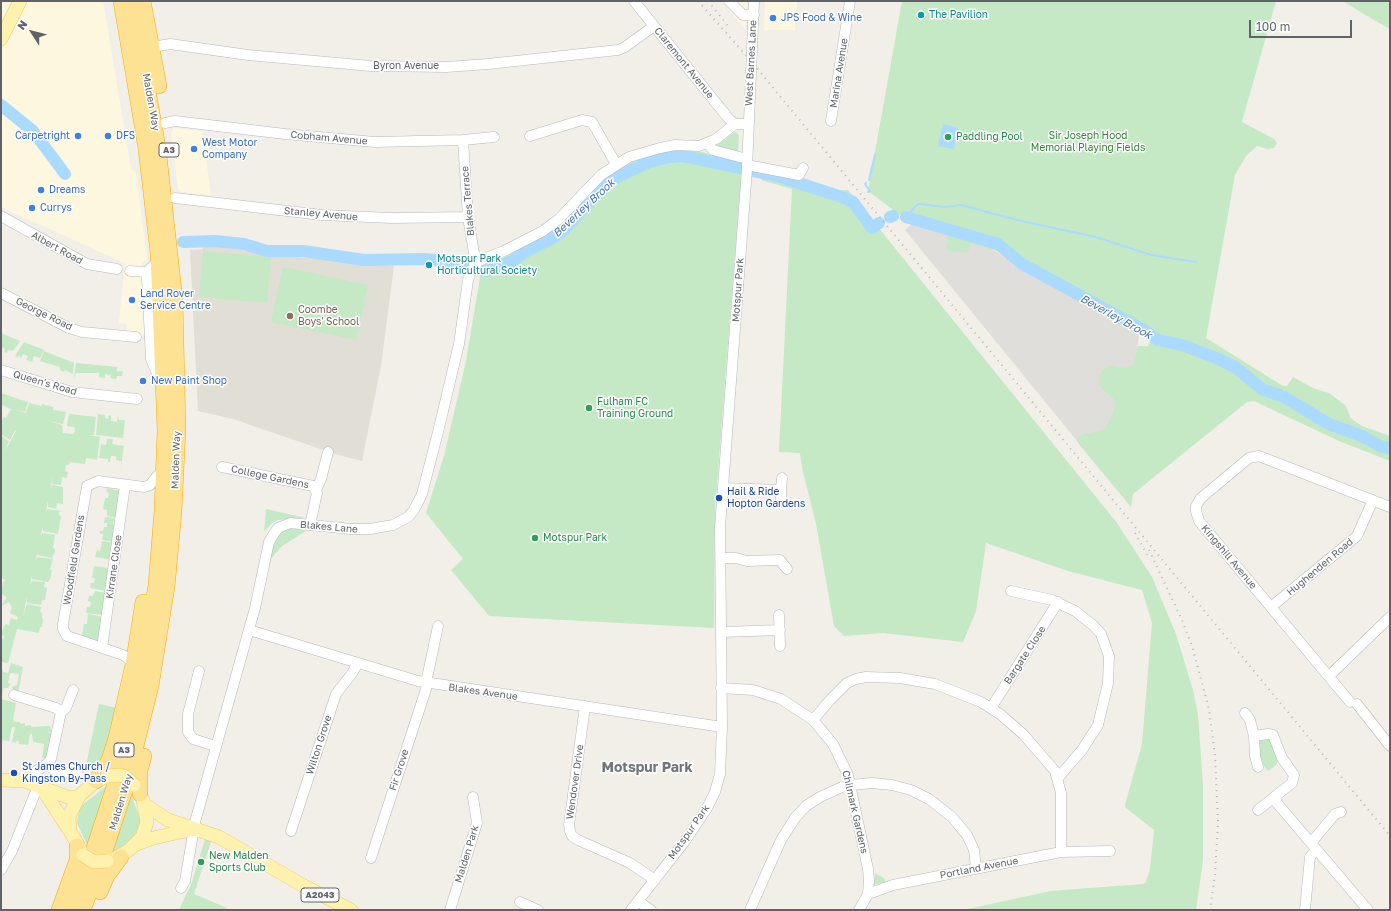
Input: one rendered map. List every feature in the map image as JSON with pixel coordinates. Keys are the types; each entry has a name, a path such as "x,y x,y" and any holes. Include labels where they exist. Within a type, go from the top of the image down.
{"highway":[{"name":"A3","path":"110,1 151,231 158,257"},
{"name":"Malden Way","path":"83,910 105,851 125,790 151,686 160,637 170,561 171,430 175,300 165,195 145,99 121,1"},
{"name":"Malden Way","path":"71,910 94,848 114,787 140,683 148,636 158,558 171,430 163,387 158,257 151,191 145,99 132,1"},
{"name":"A3","path":"143,1 165,122 175,198 179,273 175,300"},
{"path":"102,779 113,749 133,665 145,584 157,476 171,430"},
{"path":"139,794 140,771 160,688 179,577 183,484 182,453 171,430"},
{"path":"59,910 76,866 80,851"},
{"path":"93,910 114,859"}],"main road":[{"path":"3,32 20,1"},
{"path":"1,780 21,780 38,786 70,798 79,796 102,779 120,775 126,777 139,794 147,822 146,830 137,844 114,859 94,862 80,851 70,831 38,786"},
{"name":"A2043","path":"139,794 163,818 219,837 302,885 351,910"},
{"path":"70,831 69,816 79,796"},
{"name":"A2043","path":"137,844 153,838 194,829"}],"street":[{"name":"Claremont Avenue","path":"634,1 729,119 735,124"},
{"path":"729,1 743,15 754,15"},
{"name":"West Barnes Lane","path":"747,164 754,1"},
{"name":"Marina Avenue","path":"831,121 850,1"},
{"name":"Byron Avenue","path":"152,46 170,44 248,55 370,66 447,67 496,64 618,50 625,47 654,26"},
{"path":"530,136 582,120 592,122 616,164"},
{"name":"Cobham Avenue","path":"165,122 175,121 350,140 403,142 463,140 494,137"},
{"path":"475,264 543,231 559,219 601,175 629,157 675,145 699,146 707,143 735,124 748,124"},
{"name":"Blakes Terrace","path":"463,140 468,217 475,264"},
{"path":"707,143 713,150 747,164 799,175 803,168"},
{"name":"Motspur Park","path":"631,910 694,828 715,792 720,774 722,727 720,558 723,488 747,164"},
{"name":"Stanley Avenue","path":"175,198 322,215 392,218 468,217"},
{"name":"Albert Road","path":"1,216 87,264 117,269"},
{"path":"130,271 147,272 158,257"},
{"name":"Blakes Lane","path":"181,888 185,881 194,829 215,746 249,630 269,542 272,535 278,528 290,523 352,529 383,528 401,522 414,510 422,494 452,377 463,319 468,280 475,264"},
{"name":"Malden Way","path":"147,272 151,359 154,370 163,387"},
{"name":"George Road","path":"1,293 69,328 82,332 136,337"},
{"name":"Queen's Road","path":"1,370 72,392 137,398"},
{"name":"College Gardens","path":"310,525 316,490 321,479 328,452"},
{"name":"Kingshill Avenue","path":"1390,507 1264,456 1249,458 1201,498 1196,506 1199,521 1329,676 1390,746"},
{"name":"College Gardens","path":"222,467 309,485 316,490"},
{"name":"Woodfield Gardens","path":"133,665 128,658 68,636 63,629 63,624 85,489 89,484 98,481 148,487 157,476"},
{"path":"781,502 782,478"},
{"name":"Kirrane Close","path":"102,648 125,485"},
{"path":"723,488 781,490"},
{"name":"Hughenden Road","path":"1271,607 1357,536 1373,500"},
{"path":"720,558 736,558 747,561 780,560 787,569"},
{"path":"1011,591 1023,592 1058,602 1085,618 1101,634 1109,656 1110,668 1102,713 1098,725 1082,750 1058,778"},
{"name":"Bargate Close","path":"991,708 1058,602"},
{"path":"779,615 780,646"},
{"path":"1329,676 1390,617"},
{"name":"Fir Grove","path":"371,858 427,683 438,626"},
{"name":"Blakes Avenue","path":"249,630 357,664 427,683 722,727"},
{"path":"721,632 780,630"},
{"name":"Wilton Grove","path":"291,831 336,694 353,672 357,664"},
{"path":"199,671 188,714 188,732 193,739 215,746"},
{"path":"813,720 843,687 856,679 866,677 900,678 935,684 965,694 991,708 1031,742 1051,765 1058,778 1062,801 1061,852"},
{"name":"Chilmark Gardens","path":"721,688 753,690 770,694 793,706 813,720 836,749 844,765 851,785 868,875 868,894"},
{"path":"1,870 12,851 38,786 36,771 47,764 51,759 61,712 66,708 73,690"},
{"path":"14,695 56,708 61,712"},
{"name":"Wendover Drive","path":"585,706 569,825 572,836 630,863 655,880"},
{"path":"1245,713 1250,720 1254,736 1254,756 1258,767"},
{"path":"1254,736 1268,734 1273,735 1282,758 1293,773 1294,778 1292,783 1258,810"},
{"path":"47,764 54,770 78,775"},
{"path":"750,910 781,840 795,818 806,806 842,786 872,783 892,785 910,790 929,799 952,817 967,835 974,850 976,867"},
{"path":"1277,796 1276,802 1368,910"},
{"name":"Malden Park","path":"450,910 477,824 473,797"},
{"path":"1305,910 1310,857 1313,846 1335,814 1341,812"},
{"name":"Portland Avenue","path":"868,894 893,885 976,867 1061,852 1110,851"},
{"path":"859,910 868,894"},
{"path":"638,901 650,910"},
{"path":"520,902 538,910"}],"shaded area":[{"path":"1,1 11,1 2,21 1,21"},
{"path":"26,1 103,1 131,168 136,173 147,259 142,263 144,334 127,333 127,324 119,323 125,263 1,207 1,50"},
{"path":"721,1 747,1 746,30"},
{"path":"765,1 797,1 795,30 764,30"},
{"path":"174,128 202,131 211,195 181,192 178,189 171,133"},
{"path":"912,224 976,240 1139,334 1135,368 1095,463 905,230"},
{"name":"Coombe Boys' School","path":"203,245 287,256 394,266 381,366 362,461 332,453 233,419 198,411 190,250 203,249"}],"green space":[{"name":"Sir Joseph Hood Memorial Playing Fields","path":"902,1 1276,1 1242,122 1274,139 1277,143 1274,148 1267,149 1257,146 1246,156 1235,175 1206,338 1283,386 1287,386 1293,377 1313,388 1329,393 1346,406 1350,417 1353,420 1362,426 1390,436 1390,461 1339,441 1254,401 1247,402 1133,494 1131,507 1078,443 1077,439 1083,434 1101,431 1106,427 1112,415 1115,405 1113,398 1101,388 1098,380 1101,372 1111,365 1121,368 1129,367 1134,364 1138,346 1148,346 1151,339 1139,334 1060,290 997,251 972,243 967,253 949,251 946,248 948,241 946,233 912,224 868,191"},
{"path":"1343,1 1390,1 1390,29 1367,16"},
{"path":"735,132 739,135 738,152 717,147 717,145"},
{"name":"Fulham FC Training Ground","path":"674,150 702,152 742,164 715,510 714,628 489,616 451,570 463,559 426,513 444,456 466,361 480,278 484,264 505,257 547,234 561,223 600,184 616,171 635,160"},
{"path":"761,171 774,173 834,191 848,190 1117,523 1152,577 1176,634 1193,690 1198,714 1203,786 1203,860 1196,910 963,910 1051,891 1143,884 1146,882 1150,869 1154,830 1125,807 1125,805 1142,744 1152,623 1142,590 1068,571 986,543 976,611 963,642 883,633 844,636 834,626 816,524 802,468 800,453 779,452 792,189 761,180"},
{"path":"203,251 271,257 267,303 199,297"},
{"path":"283,267 368,285 356,340 271,322"},
{"path":"1,333 20,341 13,351 8,350 7,353 4,352 5,349 1,347"},
{"path":"24,342 44,350 40,358 34,356 32,362 26,360 28,356 23,354 21,358 19,355 18,357 15,356"},
{"path":"44,351 74,363 73,374 65,370 64,372 60,370 60,367 40,361"},
{"path":"76,363 117,367 117,371 123,371 122,376 117,376 116,379 110,378 111,375 105,374 105,378 99,377 99,373 76,373 74,379"},
{"path":"1,393 28,402 25,412 13,409 38,417 26,413 29,403 41,406 42,404 53,407 53,410 66,412 63,424 49,421 62,425 63,433 74,434 75,427 67,426 69,414 96,417 94,435 88,435 100,437 97,460 86,458 85,464 70,462 69,465 66,465 65,471 68,472 67,478 62,477 61,485 52,484 53,476 50,490 52,485 63,487 63,504 57,503 56,509 48,507 48,501 45,515 47,509 62,511 59,512 59,515 61,516 58,534 43,531 43,526 40,538 42,533 55,535 53,548 55,549 55,552 52,558 37,555 38,549 35,562 37,557 53,559 50,570 52,570 48,582 32,579 32,574 30,586 32,581 45,582 44,587 47,588 45,600 42,600 41,605 27,603 27,597 23,616 27,604 41,607 40,612 42,613 43,619 42,627 40,627 39,633 17,629 8,663 1,662 1,641 5,637 1,634 5,624 9,625 11,618 17,620 18,617 10,613 12,607 9,602 1,606 7,597 1,594 3,582 6,581 1,577 1,436 9,441 5,451 16,431 15,430 10,440 1,434 3,423 1,422 4,417 6,418 11,409 2,405"},
{"path":"98,414 105,415 105,418 108,419 109,415 111,416 111,421 117,422 118,416 119,420 125,420 123,438 96,435"},
{"path":"107,439 113,439 112,444 124,446 122,461 116,460 116,456 111,456 110,462 108,462 108,459 99,458 101,444 106,445"},
{"path":"107,488 120,491 118,518 107,516 107,510 103,509 105,498 108,498 109,493 106,492"},
{"path":"266,509 306,518 278,520 272,523 264,532"},
{"path":"105,517 114,518 113,524 117,525 114,542 102,540 103,534 99,533 100,531 103,531 104,527 107,527 107,523 104,523"},
{"path":"286,528 307,530 281,547 270,560 274,543 280,532"},
{"path":"102,541 114,543 112,560 95,557 97,550 100,551"},
{"path":"94,566 108,568 107,574 110,575 107,591 90,588 91,583 94,583 95,578 92,578"},
{"path":"95,591 106,593 103,615 86,613 87,607 90,607 91,602 88,601 89,596 93,596"},
{"path":"88,614 103,617 99,642 74,634 82,635 84,624 87,624"},
{"path":"11,663 23,667 18,693 13,690 12,687 17,685 19,674 10,673 8,683 11,684 8,688 4,688 1,699 1,664 3,672 8,673"},
{"path":"1,699 16,703 13,720 15,722 20,722 21,724 25,723 25,726 31,725 31,727 50,726 52,732 46,732 52,733 46,758 42,758 44,744 33,742 32,734 30,734 28,745 19,744 19,742 16,741 16,743 12,742 15,727 12,727 9,741 1,740"},
{"path":"99,704 117,708 104,754 95,766 86,765"},
{"path":"1266,738 1270,740 1278,760 1276,765 1268,771 1264,766 1259,752 1259,741"},
{"path":"108,785 88,847 77,823 79,810 82,805"},
{"path":"130,792 142,824 133,840 111,853"},
{"name":"New Malden Sports Club","path":"205,839 211,842 194,894 227,908 226,910 179,910 192,882"},
{"path":"875,873 885,879 885,882 874,885"}],"water":[{"name":"Paddling Pool","path":"943,124 958,128 954,149 938,146"}],"waterway":[{"name":"Beverley Brook","path":"1,105 33,131 65,174"},
{"path":"869,180 875,155"},
{"name":"Beverley Brook","path":"478,270 488,271 514,260 525,252 562,232 599,192 615,178 649,162 669,157 683,156 741,168"},
{"name":"Beverley Brook","path":"753,171 774,175 842,197 853,202 872,228 879,223"},
{"path":"866,183 865,184 870,191 868,192"},
{"name":"Beverley Brook","path":"854,203 858,200"},
{"path":"906,217 918,204 947,207 961,205 1021,221 1096,237 1151,255 1196,262"},
{"name":"Beverley Brook","path":"906,217 998,244 1022,264 1142,329 1158,340 1182,345 1214,357 1235,367 1262,389 1284,397 1329,424 1362,436 1382,447 1390,448"},
{"name":"Beverley Brook","path":"183,242 215,241 244,244 267,251 303,251 364,260 423,259 450,261 464,265"}],"railway":[{"path":"698,1 751,61 1390,836"},
{"path":"708,1 729,27"},
{"path":"1135,533 1149,558"},
{"path":"1149,550 1182,620 1192,646 1209,709 1215,756 1218,823 1215,874 1210,910"}],"place":[{"name":"The Pavilion","path":"921,15"},
{"name":"JPS Food & Wine","path":"773,18"},
{"name":"Carpetright","path":"78,136"},
{"name":"DFS","path":"108,136"},
{"name":"Paddling Pool","path":"948,137"},
{"name":"West Motor Company","path":"194,149"},
{"name":"Dreams","path":"41,190"},
{"name":"Currys","path":"32,208"},
{"name":"Motspur Park Horticultural Society","path":"429,265"},
{"name":"Land Rover Service Centre","path":"132,300"},
{"name":"Coombe Boys' School","path":"290,316"},
{"name":"New Paint Shop","path":"143,381"},
{"name":"Fulham FC Training Ground","path":"589,408"},
{"name":"Hail & Ride Hopton Gardens","path":"719,498"},
{"name":"Motspur Park","path":"535,538"},
{"name":"St James Church / Kingston By-Pass","path":"14,773"},
{"name":"New Malden Sports Club","path":"201,862"}],"district":[{"name":"Motspur Park","path":"647,768"}]}
